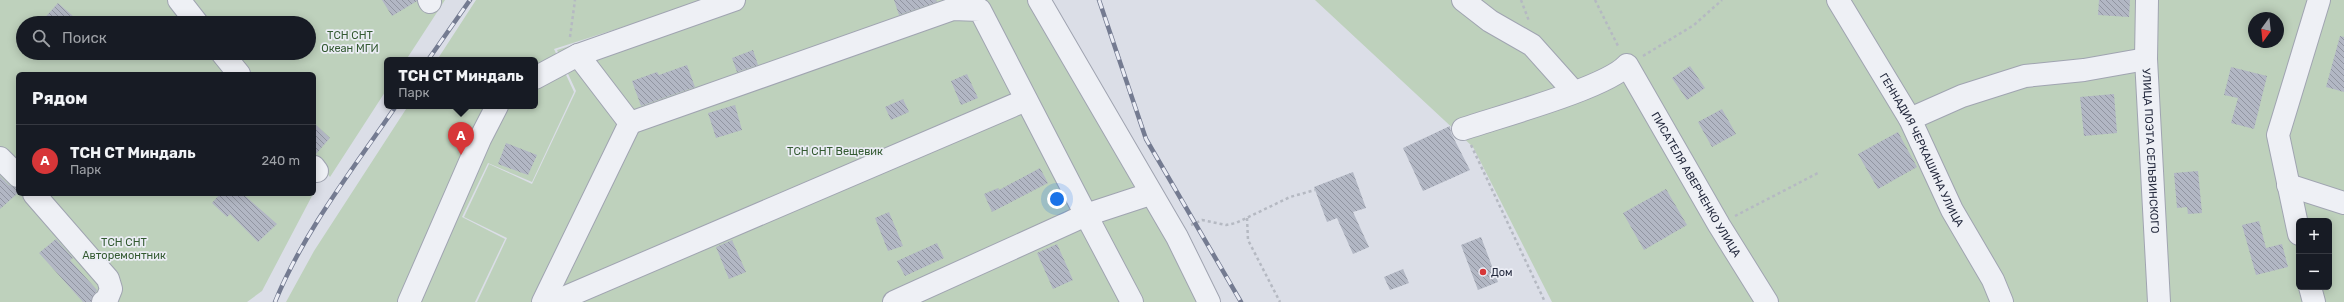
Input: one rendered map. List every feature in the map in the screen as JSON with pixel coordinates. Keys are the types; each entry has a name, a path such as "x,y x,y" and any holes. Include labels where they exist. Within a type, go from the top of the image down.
{"street":[{"path":"179,0 192,16"},
{"path":"538,76 572,57 734,0"},
{"path":"1039,0 1150,194 1177,237 1209,302"},
{"path":"1463,0 1490,20 1532,45 1574,92"},
{"name":"ГЕННАДИЯ ЧЕРКАШИНА УЛИЦА","path":"1838,0 1910,118 1952,210 1993,280 2002,302"},
{"name":"УЛИЦА ПОЭТА СЕЛЬВИНСКОГО","path":"2147,0 2146,59 2159,302"},
{"path":"2296,221 2278,135 2319,0"},
{"path":"543,302 630,123 953,8 980,10 1132,302"},
{"path":"572,57 630,123"},
{"path":"1910,118 1962,96 2025,76 2146,59"},
{"path":"228,60 237,72"},
{"path":"1463,129 1574,92 1620,73 1627,65"},
{"name":"ПИСАТЕЛЯ АВЕРЧЕНКО УЛИЦА","path":"1627,65 1719,225 1767,302"},
{"path":"554,302 1026,100"},
{"path":"409,302 480,139 496,109"},
{"path":"0,158 16,174"},
{"path":"2288,185 2344,203"},
{"path":"894,302 1086,215 1150,194"},
{"path":"36,196 108,279 111,289 107,299 103,302"},
{"path":"2311,290 2314,302"}],"path":[{"path":"572,57 575,0"},
{"path":"1595,0 1627,65 1694,25 1722,0"},
{"path":"1463,129 1545,302"},
{"path":"1719,225 1818,173"},
{"path":"1177,237 1188,226 1202,220 1226,225 1236,223 1290,197 1315,190"},
{"path":"1247,218 1248,240 1280,302"}],"green space":[{"name":"ТСН СНТ Авторемонтник","path":"0,0 173,0 186,16 16,16 16,60 222,60 231,72 16,72 16,196 312,196 262,291 247,302 0,302"},
{"name":"ТСН СНТ Океан МГИ","path":"186,0 445,0 408,57 384,57 384,94 330,177 316,160 316,72 244,72 235,60 316,60 316,16 199,16"},
{"path":"476,0 707,0 554,49 574,92 532,182 488,163 462,217 505,239 475,302 286,302 314,251 406,109 538,109 538,57 439,57"},
{"name":"ТСН СНТ Вещевик","path":"715,0 1040,0 1207,302 477,302 507,238 464,217 489,164 532,184 576,91 557,50"},
{"path":"1315,0 2344,0 2344,302 1552,302 1473,147"}],"building":[{"path":"382,0 417,0 417,1 392,16"},
{"path":"894,0 936,0 937,2 899,15"},
{"path":"2099,0 2130,0 2129,17 2098,15"},
{"path":"58,3 73,16 46,16"},
{"path":"2340,36 2344,37 2344,92 2326,87"},
{"path":"753,50 758,65 737,72 732,58"},
{"path":"687,65 695,87 641,106 632,81 657,72 659,75"},
{"path":"1690,66 1705,88 1687,100 1672,78"},
{"path":"2231,67 2267,76 2254,129 2231,123 2238,98 2224,95"},
{"path":"967,74 978,98 961,105 951,81"},
{"path":"2114,94 2117,133 2084,136 2080,97"},
{"path":"903,99 909,112 891,120 885,107"},
{"path":"735,105 742,130 716,138 708,113"},
{"path":"1722,109 1736,134 1712,147 1698,122"},
{"path":"316,125 330,138 316,154"},
{"path":"1450,126 1451,133 1470,170 1423,191 1403,148"},
{"path":"1898,132 1917,167 1878,189 1858,154"},
{"path":"506,143 537,155 528,175 498,164"},
{"path":"1040,168 1048,183 992,212 984,194 998,188 999,190"},
{"path":"2198,171 2202,213 2188,214 2187,207 2177,208 2174,173"},
{"path":"1353,172 1366,208 1353,212 1369,247 1353,254 1337,218 1327,222 1314,187"},
{"path":"0,176 9,185 16,187 16,195 0,209"},
{"path":"1666,189 1687,225 1644,250 1623,213"},
{"path":"218,196 245,196 277,224 258,242 230,214 227,217 212,203"},
{"path":"889,212 903,246 888,251 875,218"},
{"path":"2259,221 2266,248 2282,244 2288,267 2256,275 2242,225"},
{"path":"1481,237 1498,282 1478,290 1461,245"},
{"path":"56,239 73,258 70,260 97,290 91,302 83,302 39,253"},
{"path":"732,240 746,272 729,279 716,247"},
{"path":"937,243 944,258 905,276 897,261"},
{"path":"1057,244 1073,280 1053,289 1037,253"},
{"path":"1403,269 1409,283 1390,290 1384,277"}],"railway":[{"path":"430,57 470,0"},
{"path":"1099,0 1146,139 1241,302"},
{"path":"275,302 300,250 315,225 346,177 394,109"}],"place":[{"name":"ТСН СТ Миндаль","path":"461,155"},
{"name":"Дом","path":"1483,272"}]}
